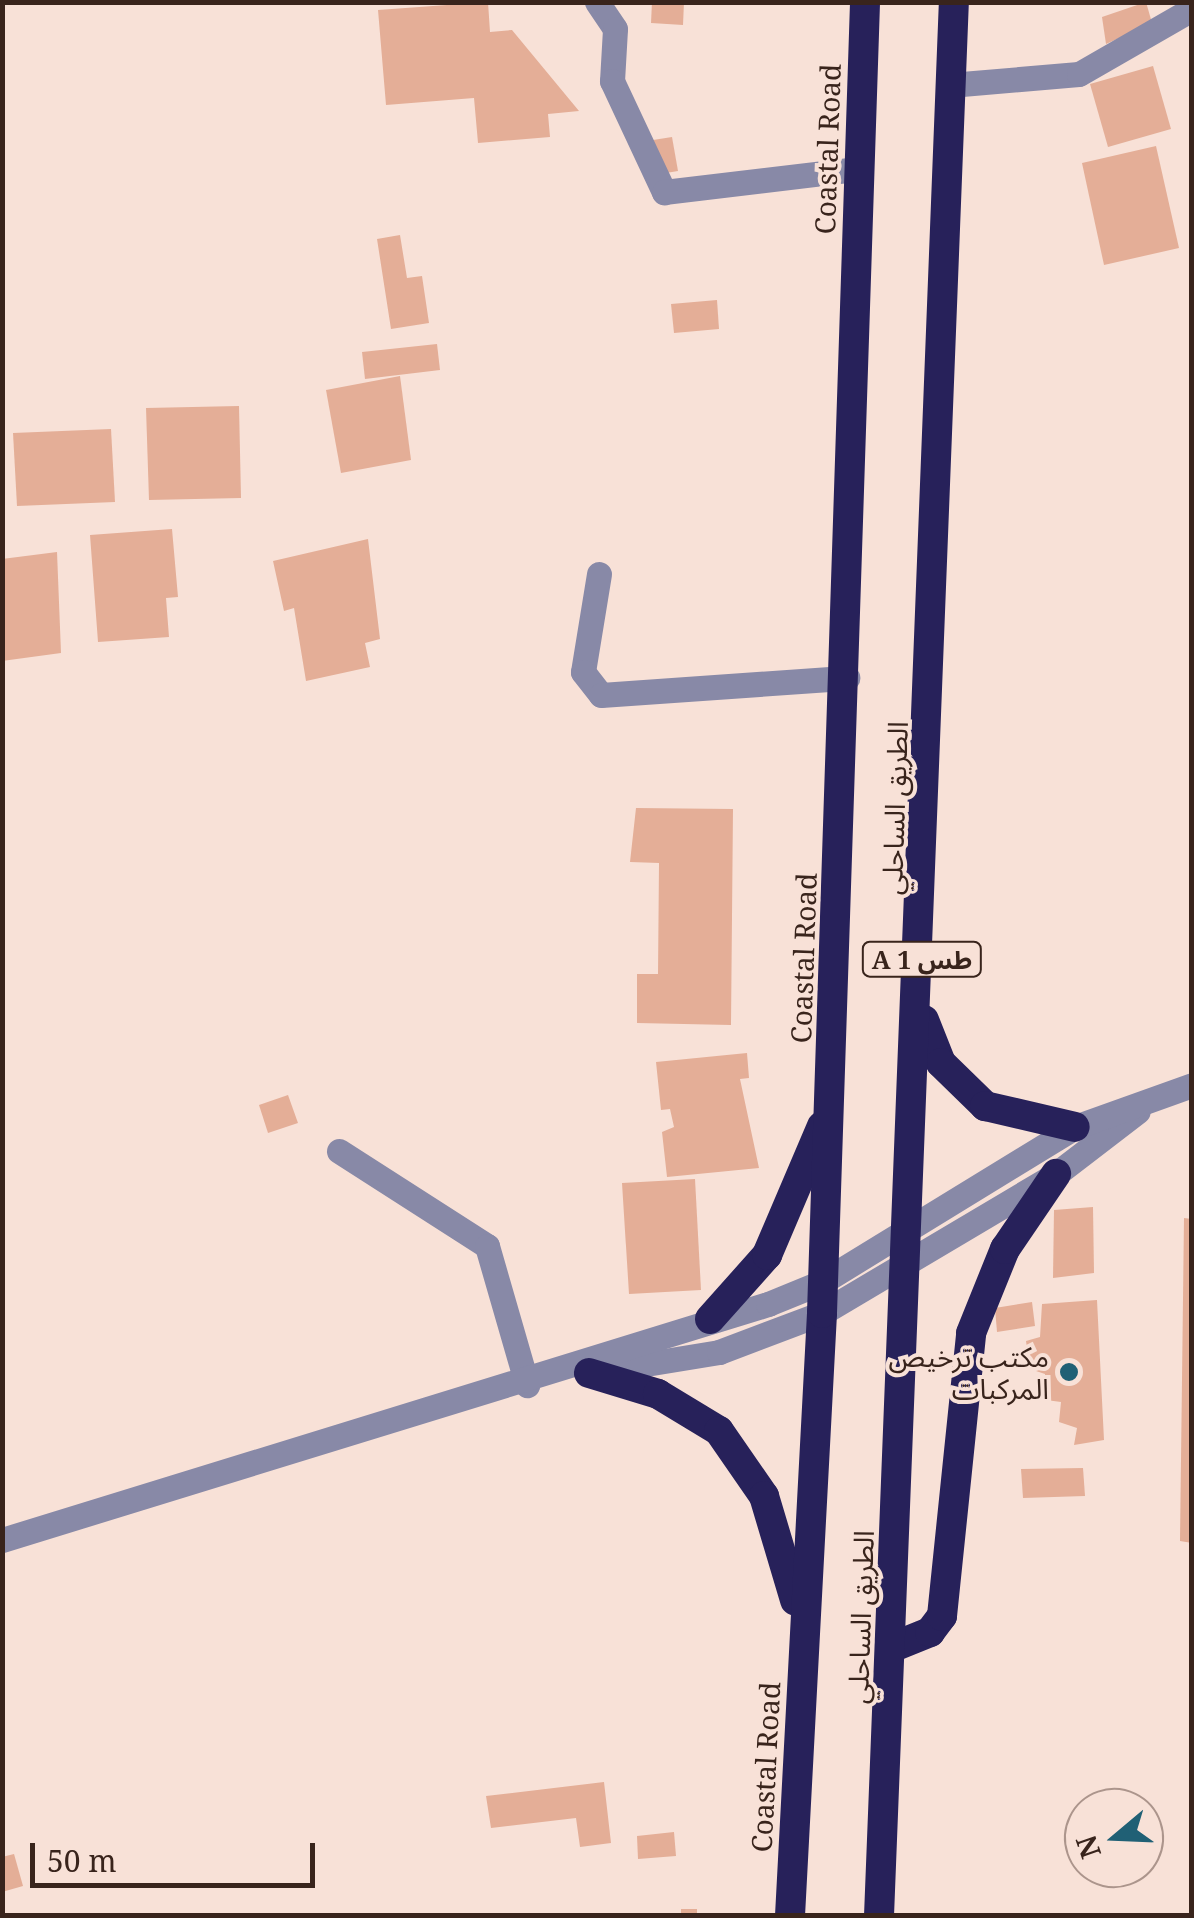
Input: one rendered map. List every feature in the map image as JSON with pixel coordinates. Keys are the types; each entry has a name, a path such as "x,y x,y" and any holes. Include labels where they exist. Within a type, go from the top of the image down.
{"highway":[{"name":"Coastal Road","path":"790,1916 822,1314 847,678 865,2"},
{"name":"الطريق الساحلي","path":"878,1916 893,1648 902,1265 920,1005 954,2"},
{"path":"920,1005 942,1062 985,1106 1075,1126"},
{"path":"710,1318 768,1255 829,1110"},
{"path":"893,1648 930,1632 942,1616 972,1333 1005,1249 1056,1174"},
{"path":"589,1373 691,1409 743,1462 779,1533 803,1651"}],"street":[{"path":"596,2 614,30 612,81 664,192 858,168"},
{"path":"950,84 1079,74 1192,9"},
{"path":"600,574 583,672 601,695 847,678"},
{"path":"2,1540 540,1381 710,1318 822,1282 1075,1126 1146,1105 1192,1085"},
{"path":"540,1381 719,1352 822,1314 1056,1174 1146,1105"},
{"path":"339,1151 487,1246 540,1381"}],"building":[{"path":"488,2 490,32 512,30 579,111 548,114 550,137 478,143 474,98 386,105 378,10"},
{"path":"652,2 684,2 683,25 651,23"},
{"path":"1146,2 1152,23 1106,44 1102,17"},
{"path":"1153,66 1171,129 1108,147 1090,84"},
{"path":"672,137 678,171 660,174 653,140"},
{"path":"1156,146 1179,248 1104,265 1082,163"},
{"path":"400,235 407,278 422,276 429,323 391,329 377,239"},
{"path":"717,300 719,329 674,333 671,304"},
{"path":"437,344 440,370 365,379 362,352"},
{"path":"400,376 411,460 341,473 326,390"},
{"path":"239,406 241,498 149,500 146,408"},
{"path":"111,429 115,502 17,506 13,433"},
{"path":"172,529 178,597 166,598 169,637 98,642 90,535"},
{"path":"368,539 380,639 365,643 370,667 306,681 294,608 284,611 273,561"},
{"path":"57,552 61,653 2,661 2,559"},
{"path":"636,808 733,809 731,1025 637,1023 637,974 658,974 659,863 630,862"},
{"path":"747,1053 749,1078 740,1079 759,1168 667,1177 662,1132 674,1127 670,1109 661,1110 656,1062"},
{"path":"288,1095 298,1123 268,1133 259,1105"},
{"path":"695,1179 701,1290 629,1294 622,1183"},
{"path":"1093,1207 1094,1273 1053,1278 1054,1210"},
{"path":"1184,1218 1192,1219 1192,1543 1180,1541"},
{"name":"مكتب ترخيص المركبات","path":"1097,1300 1104,1440 1074,1445 1077,1428 1059,1422 1061,1402 1046,1400 1045,1374 1030,1369 1026,1341 1040,1337 1042,1304"},
{"path":"1032,1302 1035,1326 997,1332 995,1308"},
{"path":"1083,1468 1085,1496 1023,1498 1021,1469"},
{"path":"604,1782 611,1843 580,1847 576,1818 491,1828 486,1796"},
{"path":"674,1832 676,1856 638,1859 637,1836"},
{"path":"14,1854 23,1886 2,1892 2,1857"},
{"path":"681,1909 697,1909 697,1916 681,1916"}],"place":[{"name":"مكتب ترخيص المركبات","path":"1069,1372"}]}
